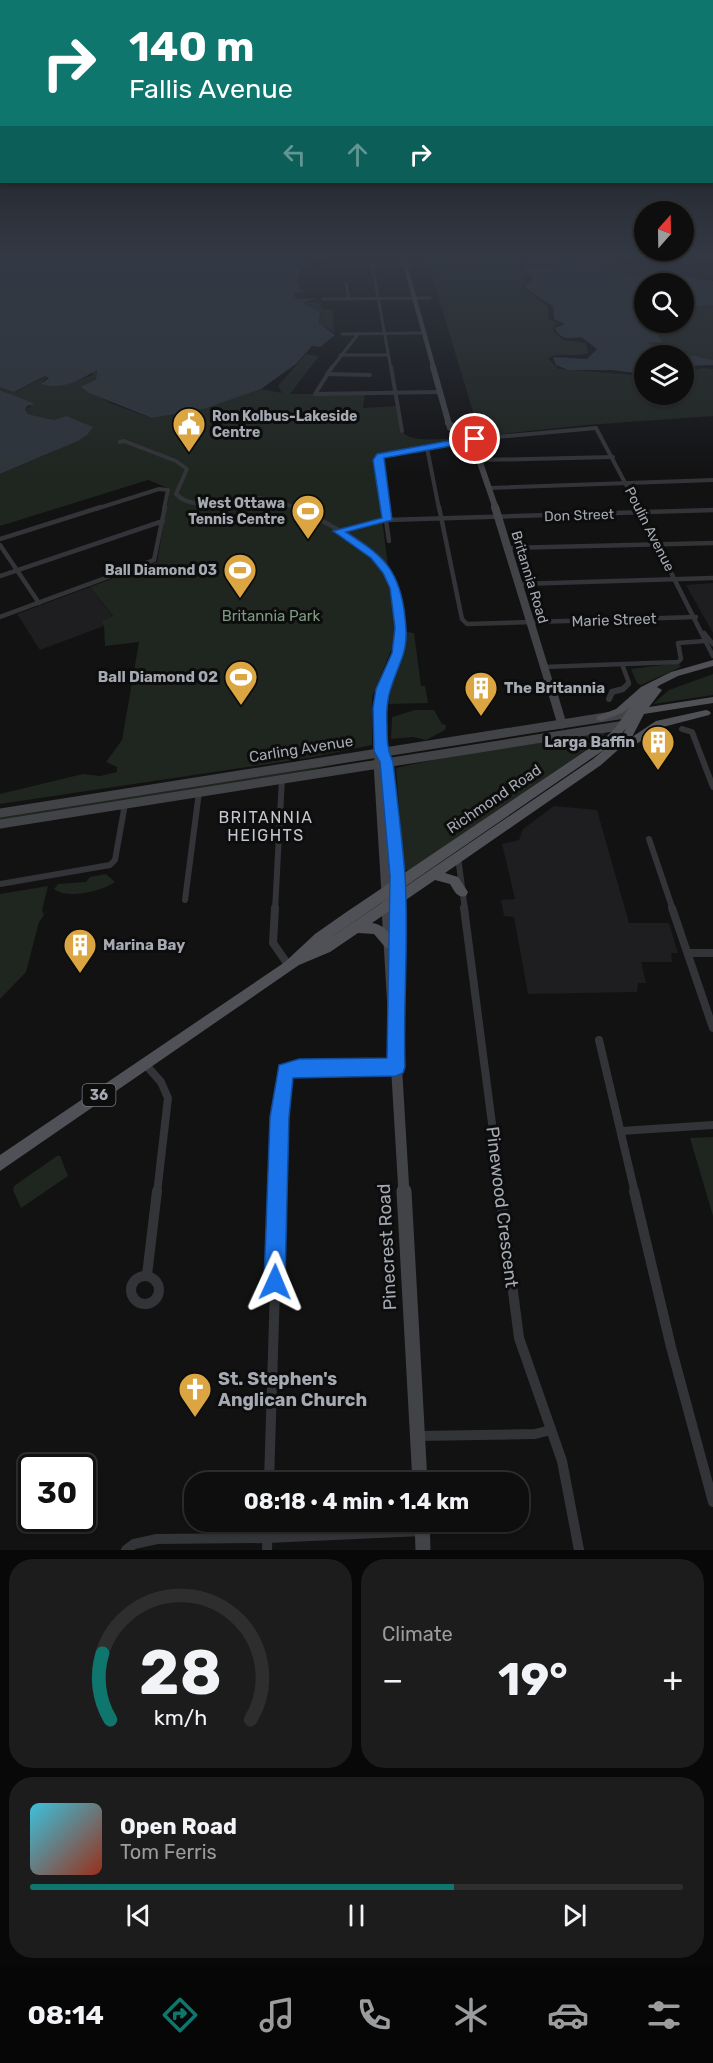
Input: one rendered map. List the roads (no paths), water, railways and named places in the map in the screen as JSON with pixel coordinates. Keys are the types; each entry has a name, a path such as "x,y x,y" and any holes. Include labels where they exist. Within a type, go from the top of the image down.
{"main road":[{"name":"Britannia Road","path":"422,329 448,423 454,432 470,440 482,460 562,724"},
{"path":"601,717 619,711 634,695 665,679 713,663"},
{"name":"Richmond Road","path":"289,966 319,938 432,874 561,780 614,737 661,687 713,669"},
{"name":"Richmond Road","path":"0,1164 289,966 326,948 392,895 561,780 597,762 626,738 633,718 649,687"},
{"name":"Carling Avenue","path":"0,824 382,762 633,718 713,700"},
{"name":"Carling Avenue","path":"0,813 601,717 633,718 710,713"},
{"path":"597,762 656,726 710,713"},
{"name":"Pinecrest Road","path":"381,751 398,950 394,1011"},
{"path":"432,874 449,878 462,892"},
{"name":"Pinecrest Road","path":"392,895 389,943 420,1472"},
{"path":"355,927 377,929 389,943"},
{"path":"422,1532 423,1550"}],"street":[{"path":"383,329 402,431"},
{"path":"342,334 423,333"},
{"path":"358,334 340,355 315,394 439,392"},
{"path":"340,355 388,355"},
{"path":"327,374 370,375"},
{"name":"Poulin Avenue","path":"470,440 594,428 600,432 704,633 713,644"},
{"path":"389,541 378,457 470,440"},
{"path":"120,442 124,441 176,461 187,469 176,494 183,501 201,504 240,498 274,500 293,504 375,556 388,572 395,588 401,634 398,653 381,694 381,751"},
{"path":"427,448 443,518"},
{"path":"482,460 613,457"},
{"path":"490,488 713,480"},
{"path":"0,539 159,489 168,492 156,559 0,617"},
{"name":"Don Street","path":"338,531 387,520 713,510"},
{"name":"Marie Street","path":"443,518 462,619 467,624 696,617"},
{"path":"0,576 163,521"},
{"path":"508,548 713,543"},
{"path":"0,546 39,603"},
{"path":"519,584 713,578"},
{"name":"Poulin Avenue","path":"704,633 705,641 713,656"},
{"path":"543,667 675,662 681,659 678,643 705,641"},
{"path":"609,699 612,692 623,688 629,682 622,664"},
{"path":"682,729 692,732 713,786"},
{"path":"282,778 273,943 289,966"},
{"path":"185,900 199,792"},
{"path":"0,884 110,865 115,860 125,804"},
{"path":"649,839 675,918 690,953 713,1028"},
{"name":"Pinewood Crescent","path":"458,857 519,1338 562,1461 579,1550"},
{"path":"690,953 713,953"},
{"path":"599,1040 671,1347 713,1502"},
{"path":"145,1064 161,1082 168,1098 147,1275"},
{"path":"269,1472 280,1117 285,1071 299,1068 396,1067"},
{"path":"621,1131 713,1125"},
{"path":"418,1436 535,1434 551,1430"},
{"path":"126,1550 134,1544 156,1539 267,1544 370,1532"}],"place":[{"name":"Ron Kolbus-Lakeside Centre","path":"189,453"},
{"name":"West Ottawa Tennis Centre","path":"308,540"},
{"name":"Ball Diamond 03","path":"240,599"},
{"name":"Ball Diamond 02","path":"241,706"},
{"name":"The Britannia","path":"481,717"},
{"name":"Larga Baffin","path":"658,771"},
{"name":"Marina Bay","path":"80,974"},
{"name":"St. Stephen's Anglican Church","path":"195,1418"}],"district":[{"name":"BRITANNIA HEIGHTS","path":"266,826"}],"park label":[{"name":"Britannia Park","path":"271,616"}]}
